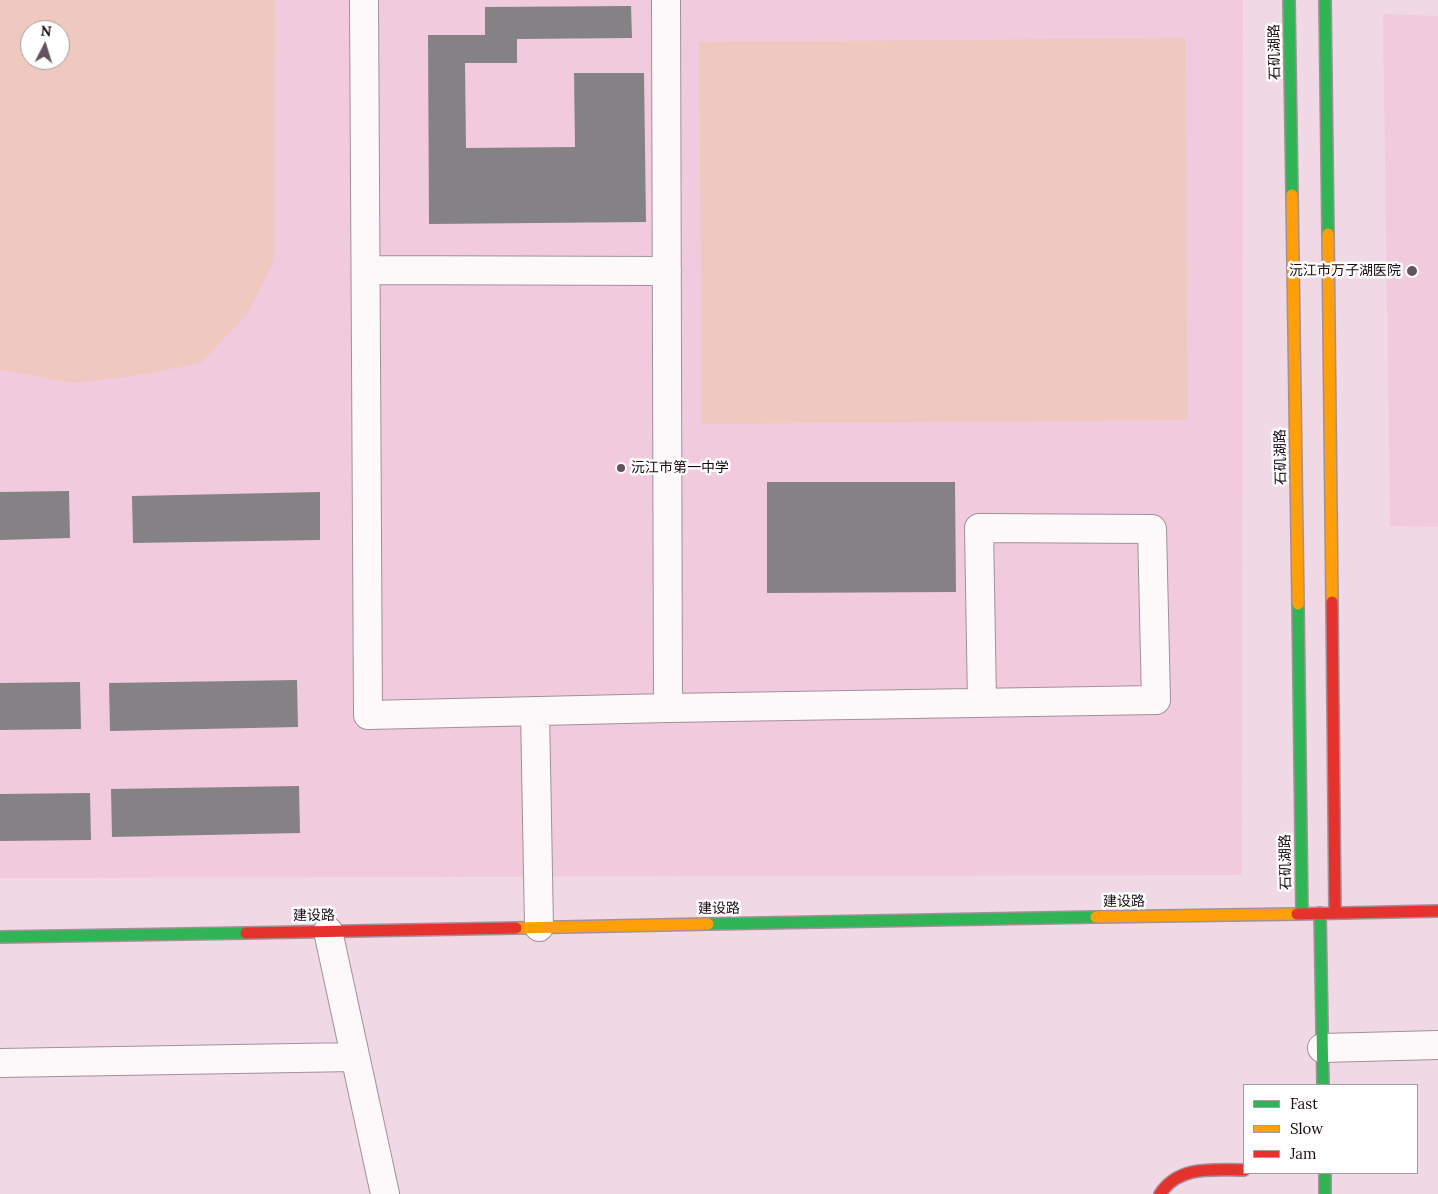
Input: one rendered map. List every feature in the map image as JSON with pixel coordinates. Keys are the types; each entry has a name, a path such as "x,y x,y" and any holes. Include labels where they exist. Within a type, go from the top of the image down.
{"street":[{"path":"364,0 368,715 1156,700 1152,529 979,528 982,703"},
{"path":"666,0 668,708"},
{"name":"石矶湖路","path":"1289,0 1302,913"},
{"path":"1324,0 1335,913"},
{"path":"366,270 666,271"},
{"path":"535,711 539,927"},
{"name":"建设路","path":"0,937 1438,911"},
{"path":"1320,913 1323,1084"},
{"path":"328,931 385,1194"},
{"path":"1322,1048 1438,1045"},
{"path":"0,1063 355,1057"},
{"path":"1160,1194 1163,1187 1181,1175 1207,1170 1243,1170"},
{"path":"1325,1174 1325,1194"}],"shaded area":[{"name":"沅江市第一中学","path":"0,0 1243,0 1242,875 0,878"},
{"path":"0,0 275,0 274,261 247,314 201,363 135,376 73,383 0,370"},
{"name":"沅江市万子湖医院","path":"1383,14 1438,16 1438,527 1390,526"},
{"path":"1185,38 1188,420 702,424 699,42"}],"building":[{"path":"631,6 632,38 517,39 517,63 465,63 466,148 575,147 574,73 644,73 646,222 429,224 428,35 485,35 485,7"},
{"path":"767,482 955,482 956,592 767,593"},
{"path":"69,491 70,538 0,540 0,492"},
{"path":"320,492 320,540 133,543 132,496"},
{"path":"297,680 298,727 110,731 109,683"},
{"path":"80,682 81,729 0,730 0,683"},
{"path":"299,786 300,833 112,837 111,789"},
{"path":"90,793 91,840 0,841 0,794"}],"traffic: fast":[{"path":"1289,0 1292,195"},
{"path":"1325,0 1328,234"},
{"path":"1298,604 1302,913"},
{"path":"1320,913 1323,1084"},
{"path":"708,924 1096,917"},
{"path":"0,937 246,933"},
{"path":"1325,1174 1325,1194"}],"traffic: slow":[{"path":"1292,195 1298,604"},
{"path":"1328,234 1332,602"},
{"path":"1096,917 1297,914"},
{"path":"516,928 708,924"}],"traffic: jam":[{"path":"1332,602 1335,913"},
{"path":"1297,914 1438,911"},
{"path":"246,933 516,928"},
{"path":"1160,1194 1177,1178 1187,1174 1209,1170 1243,1170"}],"place":[{"name":"沅江市万子湖医院","path":"1412,271"},
{"name":"沅江市第一中学","path":"621,468"}]}
